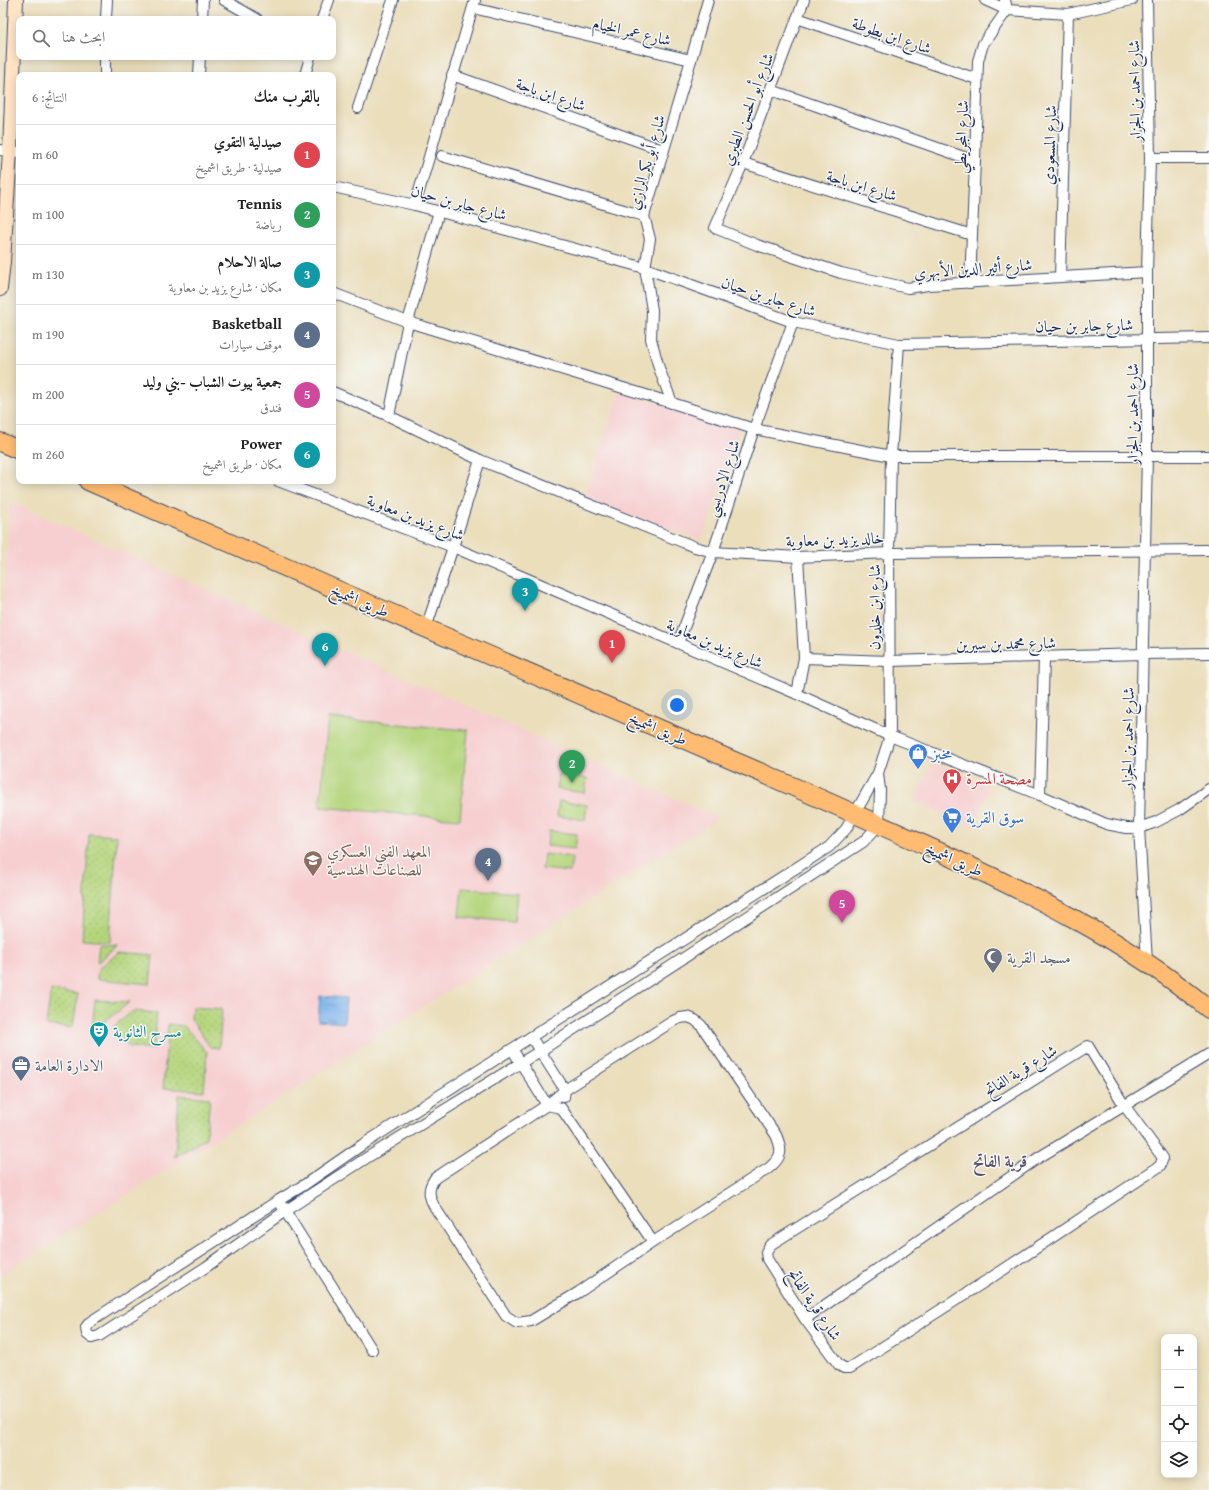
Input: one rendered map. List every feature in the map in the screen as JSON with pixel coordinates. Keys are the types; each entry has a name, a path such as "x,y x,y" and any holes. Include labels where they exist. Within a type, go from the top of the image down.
{"highway":[{"path":"0,442 16,449"},
{"name":"طريق اشميخ","path":"95,484 855,814 996,878 1077,920 1147,962 1209,1009"}],"main road":[{"path":"0,289 10,151 16,0"}],"street":[{"path":"106,16 107,0"},
{"path":"202,16 203,0"},
{"path":"224,0 252,16"},
{"path":"323,16 329,0"},
{"path":"358,108 393,0"},
{"name":"شارع أبو الحسن الطبري","path":"715,228 743,163 804,0"},
{"path":"985,0 1006,5 1068,14 1092,4 1132,0"},
{"name":"شارع احمد بن الجزار","path":"1147,0 1150,158 1147,272 1147,455 1140,828 1147,962"},
{"name":"شارع أبو بكر الرازي","path":"672,403 659,368 651,339 652,310 645,268 650,239 644,216 663,150 692,60 705,1"},
{"path":"415,205 474,4"},
{"name":"شارع عمر الخيام","path":"474,4 692,60"},
{"name":"شارع المجريطي","path":"970,283 976,161 978,61 983,44 1006,5"},
{"name":"شارع المسعودي","path":"1060,277 1068,14"},
{"name":"شارع ابن بطوطة","path":"797,18 977,79"},
{"path":"105,60 105,72"},
{"path":"199,72 200,60"},
{"path":"306,72 309,60"},
{"name":"شارع ابن باجة","path":"453,75 663,150"},
{"path":"771,90 976,161"},
{"path":"442,156 644,216"},
{"path":"1150,158 1209,158"},
{"name":"شارع ابن باجة","path":"743,163 972,235"},
{"name":"شارع جابر بن حيان","path":"336,188 440,211 645,268 793,322 899,344 1209,338"},
{"path":"390,416 408,322 440,211"},
{"name":"شارع أثير الدين الأبهري","path":"715,228 757,245 841,273 908,288 928,285 1147,272"},
{"path":"336,294 408,322 754,429 891,456 1209,456"},
{"name":"شارع الإدريسي","path":"678,643 713,552 754,429 793,322"},
{"name":"شارع ابن خلدون","path":"878,773 890,736 889,553 891,456 899,344"},
{"name":"خالد يزيد بن معاوية","path":"336,393 390,416 480,460 695,547 713,552 798,557 889,553 1209,550"},
{"path":"426,628 480,460"},
{"name":"شارع يزيد بن معاوية","path":"286,484 453,547 797,694 890,736 1040,795 1088,817 1106,824 1126,828 1140,828"},
{"path":"797,694 804,658 798,557"},
{"name":"شارع محمد بن سيرين","path":"804,658 889,661 1209,653"},
{"path":"1040,795 1044,658"},
{"path":"878,773 880,790 879,825 857,847 540,1051 368,1157 285,1211 206,1267 99,1336 92,1338 87,1334 86,1327 90,1322 279,1200 304,1186 362,1145 829,848 842,834 878,773"},
{"path":"1140,828 1156,822 1179,810 1209,790"},
{"path":"688,1017 701,1025 776,1135 781,1154 778,1161 769,1168 653,1242 579,1292 531,1321 517,1323 506,1316 434,1206 429,1193 430,1185 435,1178 547,1105 565,1090 673,1021 688,1017"},
{"path":"531,1037 565,1090 561,1108"},
{"name":"شارع قرية الفاتح","path":"1088,1046 1124,1105 1163,1158 1160,1166 997,1274 850,1368 844,1368 839,1365 806,1319 768,1259 766,1252 770,1245 1088,1046"},
{"path":"512,1049 547,1105 561,1108 653,1242"},
{"path":"806,1319 1038,1158 1209,1054"},
{"path":"279,1200 372,1350"},
{"path":"196,1254 206,1267"}],"shaded area":[{"path":"620,391 740,429 702,540 584,500"},
{"name":"المعهد الفني العسكري للصناعات الهندسية","path":"10,502 718,818 268,1106 0,1275 0,650"},
{"name":"مصحة المسرة","path":"934,763 990,786 973,827 914,801 931,766"}],"green space":[{"path":"328,718 468,730 460,819 320,807"},
{"path":"559,774 587,778 585,793 557,789"},
{"path":"559,801 587,805 585,820 557,816"},
{"path":"549,831 577,834 575,849 547,846"},
{"path":"89,834 117,836 110,942 82,940"},
{"path":"544,854 572,857 570,872 542,869"},
{"path":"462,888 517,893 514,922 459,917"},
{"path":"99,944 118,945 97,963"},
{"path":"119,952 153,955 150,984 97,979 98,969"},
{"path":"51,990 78,994 73,1028 46,1025"},
{"path":"95,1000 130,1002 92,1031"},
{"path":"192,1007 222,1009 219,1048 210,1047 191,1019"},
{"path":"133,1011 157,1013 154,1049 129,1047 113,1027"},
{"path":"168,1024 184,1026 207,1052 204,1091 163,1088"},
{"path":"179,1095 210,1098 206,1138 175,1157"}],"water":[{"path":"320,996 346,998 344,1023 318,1021"}],"place":[{"name":"صالة الاحلام","path":"525,611"},
{"name":"صيدلية التقوي","path":"612,663"},
{"name":"Power","path":"325,666"},
{"name":"مخبز","path":"918,770"},
{"name":"Tennis","path":"572,783"},
{"name":"مصحة المسرة","path":"952,795"},
{"name":"سوق القرية","path":"952,834"},
{"name":"المعهد الفني العسكري للصناعات الهندسية","path":"313,877"},
{"name":"Basketball","path":"488,881"},
{"name":"جمعية بيوت الشباب -بني وليد","path":"842,923"},
{"name":"مسجد القرية","path":"993,974"},
{"name":"مسرح الثانوية","path":"99,1048"},
{"name":"الادارة العامة","path":"21,1082"}],"district":[{"name":"قرية الفاتح","path":"1000,1161"}]}
